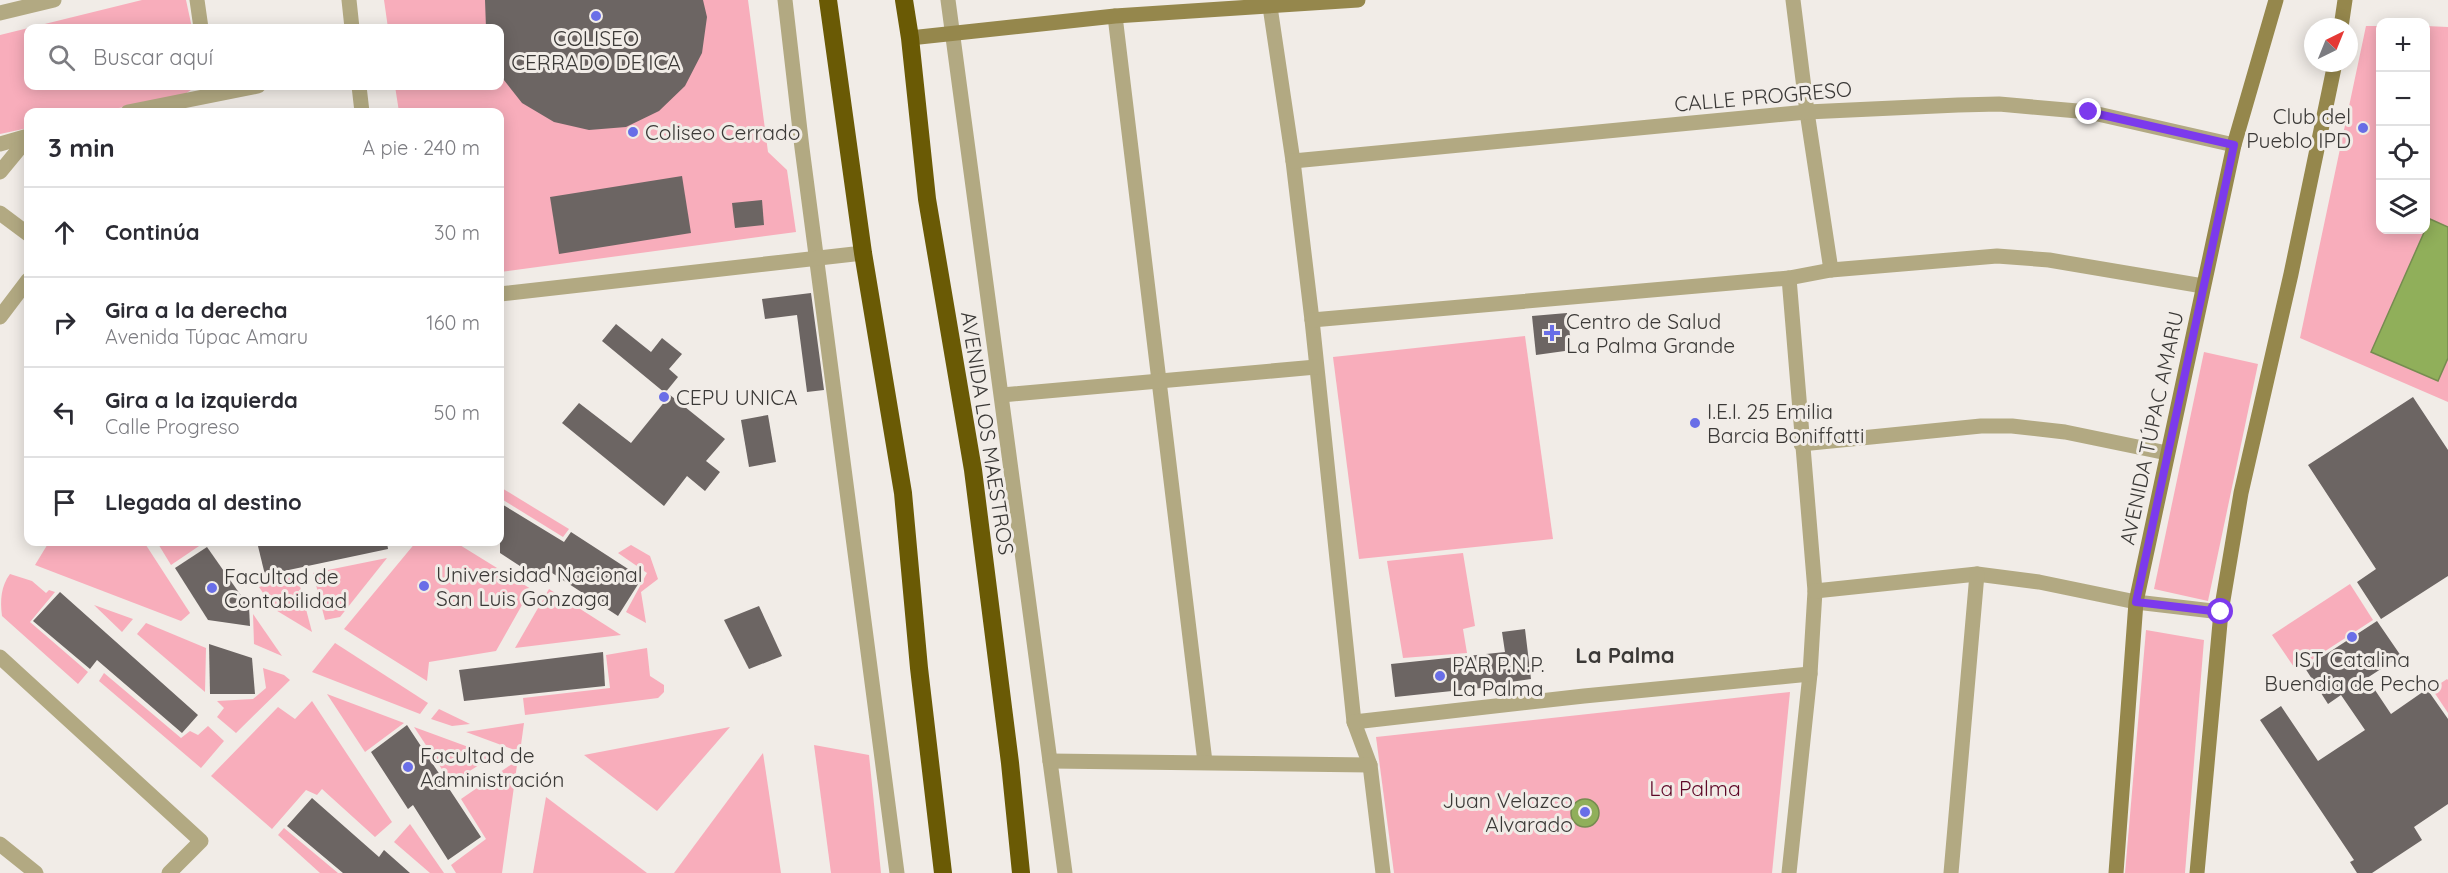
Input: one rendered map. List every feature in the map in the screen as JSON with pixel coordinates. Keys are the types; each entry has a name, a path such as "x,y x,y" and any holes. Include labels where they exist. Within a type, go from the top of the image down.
{"highway":[{"path":"828,0 863,253 903,493 919,668 944,873"},
{"name":"AVENIDA LOS MAESTROS","path":"904,0 927,199 973,470 1010,763 1021,873"}],"main road":[{"path":"910,38 1115,16 1269,4 1358,0"},
{"name":"AVENIDA TÚPAC AMARU","path":"2116,873 2136,602 2234,145 2276,0"},
{"path":"2342,18 2345,0"},
{"path":"2197,873 2221,612 2241,493 2291,274 2333,72"}],"street":[{"path":"0,13 54,0"},
{"path":"197,0 200,24"},
{"path":"349,0 352,24"},
{"path":"785,0 897,873"},
{"path":"948,0 1065,873"},
{"path":"1793,0 1831,270"},
{"path":"1269,4 1293,161 1312,320 1354,722 1370,765 1383,873"},
{"path":"1115,16 1205,762"},
{"path":"359,90 362,108"},
{"path":"143,108 208,91"},
{"name":"CALLE PROGRESO","path":"1293,161 1807,112 1958,105 2023,106 2089,112 2234,145"},
{"path":"0,144 24,138"},
{"path":"0,172 24,142"},
{"path":"0,213 24,231"},
{"path":"504,294 863,253"},
{"path":"1312,320 1789,278 1831,270 1997,256 2049,260 2203,286"},
{"path":"1789,278 1815,591 1810,674 1790,873"},
{"path":"0,318 24,285"},
{"path":"1002,395 1159,379 1316,367"},
{"path":"1801,444 1981,426 2012,426 2065,432 2167,453"},
{"path":"1815,591 1977,574 2038,582 2136,602 2221,612"},
{"path":"1951,873 1977,574"},
{"path":"0,657 201,841 169,873"},
{"path":"1354,722 1810,674"},
{"path":"1050,761 1370,765"},
{"path":"0,844 36,873"}],"green space":[{"path":"142,0 186,0 191,24 44,24"},
{"name":"Coliseo Cerrado","path":"384,0 748,0 768,152 787,170 796,232 504,271 504,108 398,108 396,90 504,90 504,24 387,24"},
{"name":"Club del Pueblo IPD","path":"2366,26 2376,26 2376,234 2430,234 2430,26 2448,27 2448,402 2300,338"},
{"path":"24,29 24,90 191,90 185,94 119,108 24,108 24,129 0,134 0,35"},
{"path":"1525,336 1553,539 1359,559 1333,357"},
{"path":"2204,352 2258,364 2208,601 2154,589"},
{"path":"504,489 569,529 563,537 504,500"},
{"path":"631,545 650,556 658,579 641,592 646,623 626,612 647,573 618,553"},
{"path":"47,546 147,546 190,613 181,621 35,565"},
{"path":"159,546 199,546 171,565"},
{"path":"413,546 461,546 531,589 496,651 429,662 427,681 344,629"},
{"path":"1463,553 1475,626 1463,629 1467,653 1403,658 1387,561"},
{"path":"387,558 340,617 325,620 313,573"},
{"path":"10,574 32,581 46,593 49,590 55,592 30,622 88,672 78,684 2,616 2,594"},
{"path":"297,575 312,632 274,609 259,587"},
{"path":"2350,584 2373,620 2296,670 2272,635"},
{"path":"549,589 621,635 515,648"},
{"path":"94,605 133,619 122,632"},
{"path":"253,614 282,656 254,644"},
{"path":"146,623 206,648 205,692 137,634"},
{"path":"2146,630 2204,640 2185,873 2125,873"},
{"path":"335,643 428,703 420,714 312,672"},
{"path":"647,648 650,676 664,685 664,692 658,698 525,715 523,698 610,688 606,655"},
{"path":"263,668 284,675 290,680 236,733 217,717 224,708 217,701 253,699 266,688"},
{"path":"104,673 181,738 190,731 198,735 208,726 224,741 201,768 99,681"},
{"path":"2448,680 2448,713 2432,689"},
{"name":"La Palma","path":"1790,692 1772,873 1394,873 1376,737"},
{"path":"327,694 404,723 365,752"},
{"path":"312,701 392,822 375,837 322,789 317,795 306,790 272,829 211,776 278,707 295,719"},
{"path":"439,709 470,724 452,726 431,719"},
{"path":"524,723 520,752 466,732"},
{"path":"414,727 493,756 451,783"},
{"path":"730,727 657,811 584,755"},
{"path":"814,745 869,755 881,873 831,873"},
{"path":"763,753 781,873 674,873"},
{"path":"512,764 517,765 502,873 456,873 451,865 486,839 461,799"},
{"path":"546,797 647,873 533,873"},
{"path":"410,824 444,873 430,873 394,842"},
{"path":"284,828 338,873 320,873 278,835"}],"shaded area":[{"path":"2430,219 2448,227 2448,358 2438,381 2371,352 2423,234 2430,234"},
{"path":"1585,799 1595,803 1599,813 1595,823 1585,827 1575,823 1571,813 1575,803"}],"building":[{"path":"485,0 703,0 707,17 702,53 685,86 659,111 626,127 589,130 554,122 522,103 504,80 504,24 486,24"},
{"path":"682,176 691,233 559,254 550,197"},
{"path":"762,200 764,225 735,228 732,203"},
{"path":"811,293 824,390 807,392 797,315 765,319 762,299"},
{"name":"Centro de Salud La Palma Grande","path":"1567,313 1572,350 1536,355 1532,316"},
{"path":"616,324 651,352 662,338 682,354 669,369 678,377 665,393 602,341"},
{"path":"670,395 725,439 706,461 720,472 705,491 687,476 664,506 562,423 579,403 631,443"},
{"path":"2413,397 2448,450 2448,576 2381,619 2357,582 2376,569 2308,465"},
{"path":"768,415 776,462 749,467 741,420"},
{"path":"504,505 564,542 571,532 642,578 618,616 546,569 540,579 500,553 500,546 504,546"},
{"path":"258,546 388,546 388,549 265,575"},
{"name":"Facultad de Contabilidad","path":"207,547 249,607 250,626 208,620 175,568"},
{"path":"60,592 198,715 182,733 97,660 90,669 33,621"},
{"path":"759,606 782,656 749,669 724,620"},
{"path":"2377,621 2401,656 2367,678 2391,714 2427,689 2448,719 2448,804 2414,827 2422,840 2372,873 2357,873 2350,862 2354,860 2260,720 2281,706 2318,761 2365,730 2341,695 2328,704 2305,668"},
{"name":"PAR P.N.P. La Palma","path":"1525,629 1531,679 1489,685 1490,687 1395,697 1391,664 1505,652 1502,632"},
{"name":"Facultad de Contabilidad","path":"209,644 252,658 255,694 210,694"},
{"path":"603,652 605,686 464,701 459,670"},
{"path":"407,725 481,837 448,860 413,805 408,809 371,752"},
{"path":"312,798 379,857 384,850 410,873 343,873 287,826"}],"place":[{"name":"COLISEO CERRADO DE ICA","path":"596,16"},
{"name":"Club del Pueblo IPD","path":"2363,128"},
{"name":"Coliseo Cerrado","path":"633,132"},
{"name":"Centro de Salud La Palma Grande","path":"1552,333"},
{"name":"CEPU UNICA","path":"664,397"},
{"name":"I.E.I. 25 Emilia Barcia Boniffatti","path":"1695,423"},
{"name":"Universidad Nacional San Luis Gonzaga","path":"424,586"},
{"name":"Facultad de Contabilidad","path":"212,588"},
{"name":"IST Catalina Buendia de Pecho","path":"2352,637"},
{"name":"PAR P.N.P. La Palma","path":"1440,676"},
{"name":"Facultad de Administración","path":"408,767"},
{"name":"Juan Velazco Alvarado","path":"1585,812"}],"district":[{"name":"La Palma","path":"1625,655"}],"route":[{"path":"2089,112 2234,145 2136,602 2221,612"}]}
